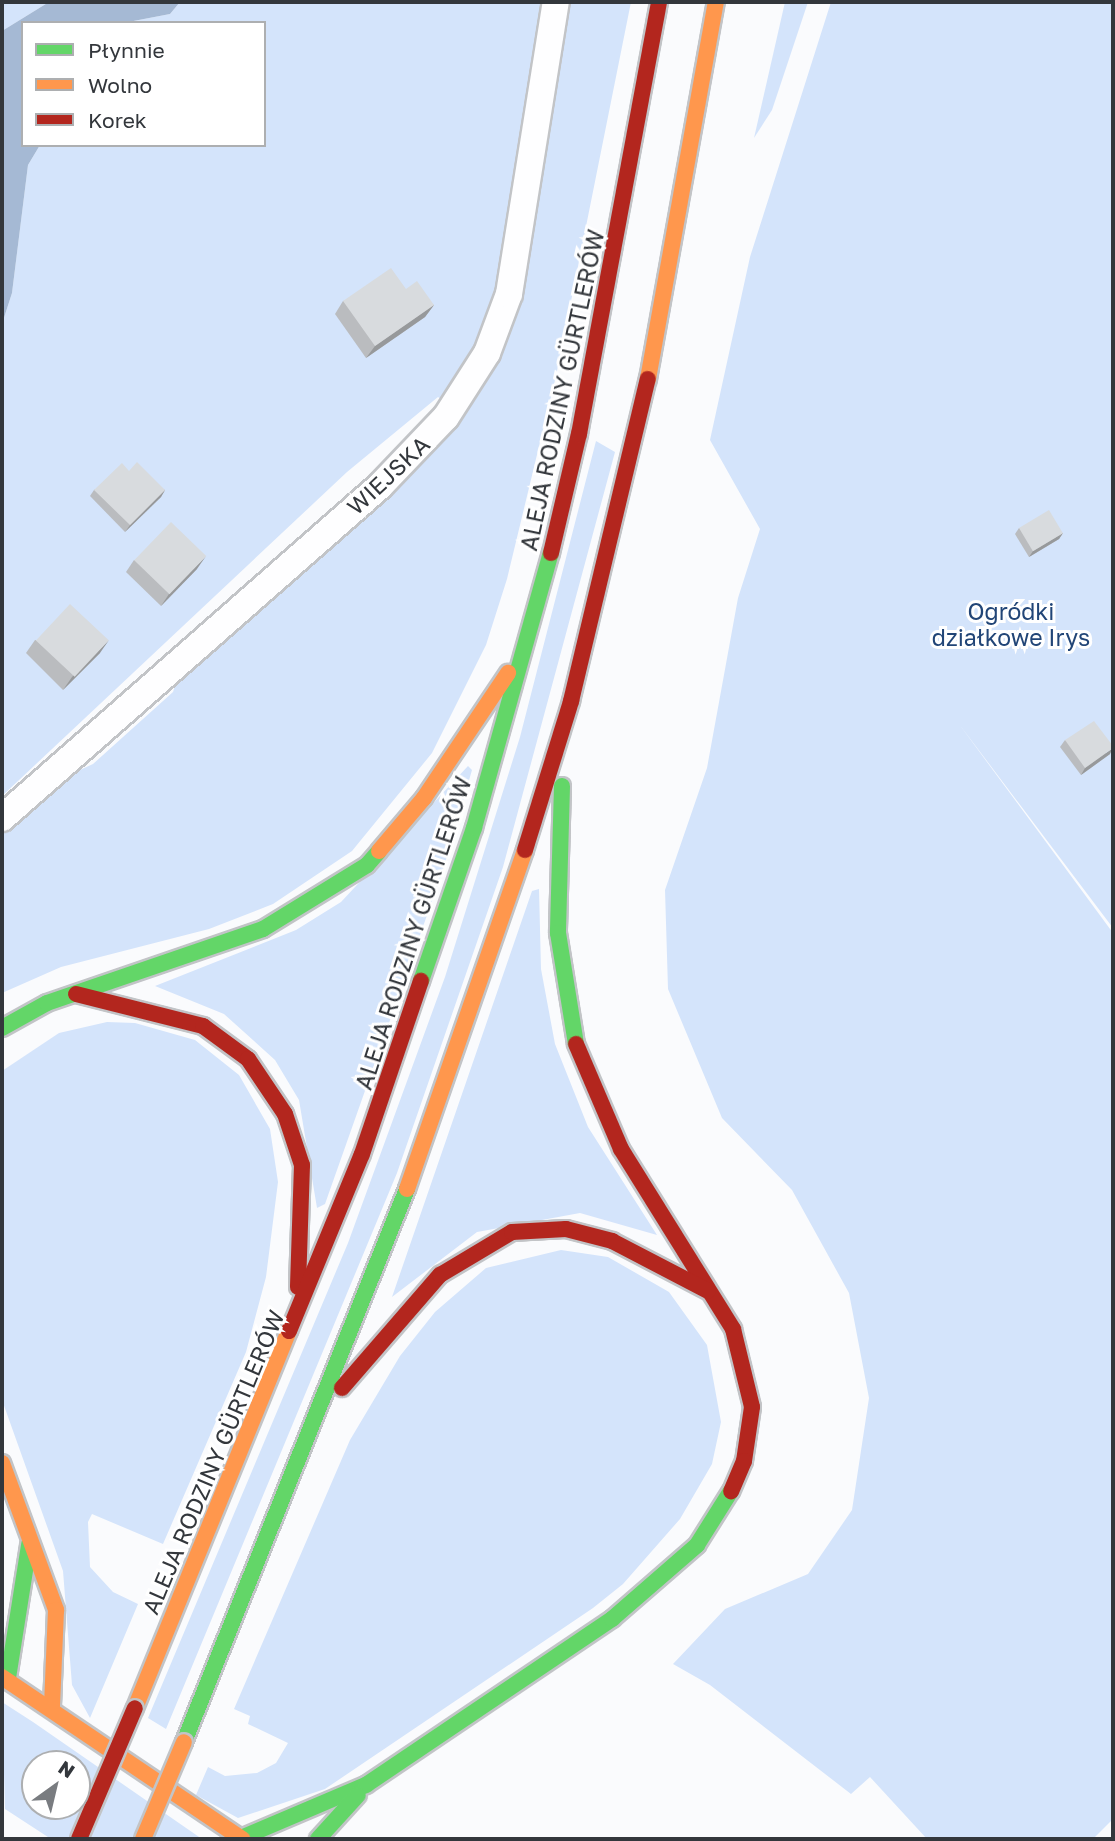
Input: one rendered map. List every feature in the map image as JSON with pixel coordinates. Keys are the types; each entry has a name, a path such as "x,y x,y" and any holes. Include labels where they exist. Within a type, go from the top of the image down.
{"main road":[{"name":"ALEJA RODZINY GÜRTLERÓW","path":"79,1839 291,1337 423,984 530,639 579,434 659,2"},
{"path":"143,1839 321,1413 446,1088 571,701 642,411 716,2"},
{"path":"2,1028 74,993 263,929 367,865 424,798 530,639"},
{"path":"29,1545 5,1677 242,1838 366,1785 664,1578 725,1506 744,1461 752,1407 737,1339 713,1295 621,1149 594,1096 567,1018 558,933 557,838 571,701"},
{"path":"74,993 203,1026 248,1059 277,1100 302,1165 291,1337"},
{"path":"321,1413 440,1275 471,1251 512,1232 565,1229 612,1241 713,1295"},
{"path":"2,1464 29,1545 56,1611 52,1707"},
{"path":"318,1839 366,1785"}],"street":[{"name":"WIEJSKA","path":"2,818 380,486 446,417 487,353 509,294 556,2"}],"green space":[{"path":"2,2 49,2 2,31"},
{"path":"180,2 631,2 556,376 507,579 486,645 432,753 352,851 273,904 209,929 61,967 2,993 2,832 69,775 93,764 173,692 178,676 429,457 464,415 438,397 347,472 2,796 2,324 12,293 28,165 39,147 266,147 266,21 133,21 170,14"},
{"path":"785,2 808,2 772,110 754,138"},
{"name":"Ogródki działkowe Irys","path":"831,2 1113,2 1113,928 959,724 1113,933 1113,1819 1093,1839 927,1839 870,1777 851,1794 710,1685 673,1664 725,1609 808,1574 852,1510 869,1398 849,1293 792,1190 722,1118 668,989 665,890 707,768 738,598 760,529 710,440 750,257"},
{"path":"596,441 615,452 503,867 397,1173 166,1729 148,1718 348,1243 445,977 520,737"},
{"path":"468,766 472,770 443,870 325,1204 317,1208 299,1100 275,1060 224,1014 155,986 296,930 341,902"},
{"path":"539,889 541,969 555,1044 588,1127 657,1235 580,1213 477,1232 392,1297 532,891"},
{"path":"107,1022 135,1023 195,1040 239,1075 270,1129 278,1182 266,1277 246,1352 163,1544 92,1514 88,1522 90,1567 113,1592 138,1604 90,1718 72,1685 63,1571 2,1400 2,1071 59,1033"},
{"path":"561,1250 608,1257 669,1292 707,1345 721,1422 712,1464 680,1519 623,1584 593,1608 325,1789 238,1818 196,1795 208,1767 225,1776 257,1773 276,1763 288,1743 248,1724 250,1716 234,1709 350,1440 400,1356 435,1312 486,1268"},
{"path":"2,1702 73,1750 21,1750 21,1819 5,1809"},
{"path":"91,1762 202,1839 51,1839 22,1820 91,1820"}],"shaded area":[{"path":"49,2 180,2 170,14 133,21 21,21 21,147 39,147 28,165 12,293 2,324 2,31"}],"building":[{"path":"391,268 406,289 417,281 434,305 375,346 343,301"},
{"path":"137,462 165,490 130,525 94,490 122,463 129,471"},
{"path":"1049,510 1063,533 1033,551 1019,528"},
{"path":"171,522 206,556 169,594 134,560"},
{"path":"70,604 109,640 75,677 36,641"},
{"path":"1094,721 1113,748 1085,768 1065,740"}],"traffic: fast":[{"path":"421,981 474,828 551,553"},
{"path":"562,786 558,933 576,1044"},
{"path":"2,1028 47,1003 263,929 367,865 379,851"},
{"path":"184,1742 407,1189"},
{"path":"241,1838 366,1785 612,1619 697,1545 731,1491"},
{"path":"8,1678 29,1545"},
{"path":"318,1839 358,1795"}],"traffic: slow":[{"path":"648,379 716,2"},
{"path":"379,851 424,798 508,673"},
{"path":"407,1189 525,850"},
{"path":"135,1708 289,1331"},
{"path":"2,1463 56,1610 52,1707"},
{"path":"2,1677 242,1839"},
{"path":"143,1839 184,1742"}],"traffic: jam":[{"path":"551,553 579,434 659,2"},
{"path":"525,850 571,701 648,379"},
{"path":"289,1331 362,1154 421,981"},
{"path":"76,994 203,1026 248,1059 285,1114 302,1165 298,1287"},
{"path":"576,1044 621,1149 733,1329 752,1407 744,1461 731,1491"},
{"path":"342,1388 440,1275 512,1232 566,1229 612,1241 708,1291"},
{"path":"79,1839 135,1708"}]}
